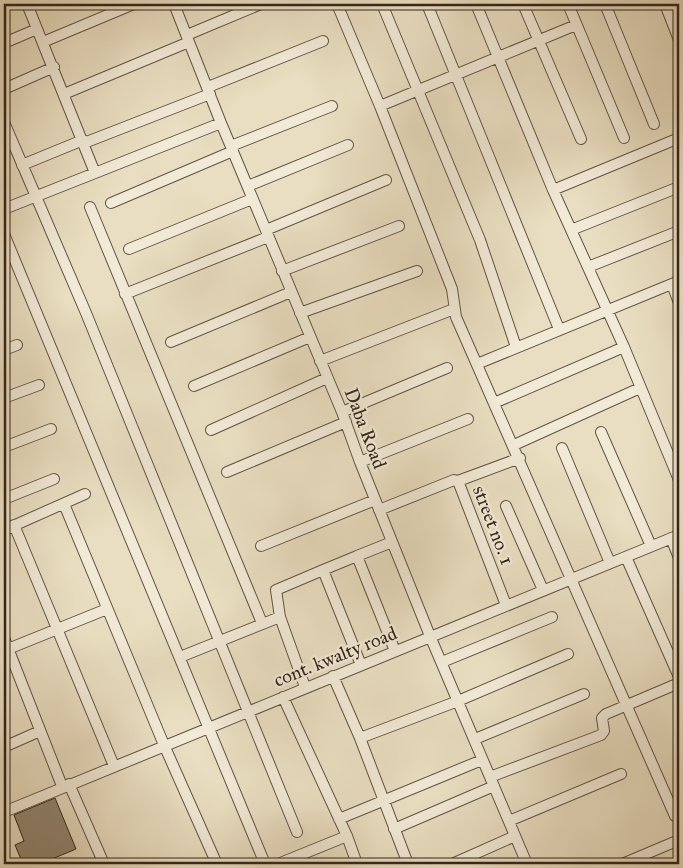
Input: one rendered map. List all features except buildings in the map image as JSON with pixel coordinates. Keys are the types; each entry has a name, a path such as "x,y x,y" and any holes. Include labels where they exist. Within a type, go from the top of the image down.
{"street":[{"path":"27,4 44,42 95,173"},
{"path":"44,42 134,4"},
{"name":"Daba Road","path":"174,4 252,199 344,417 360,462 430,636 527,864"},
{"path":"64,94 261,4"},
{"path":"337,4 380,106 452,289 454,309 675,816"},
{"path":"382,4 483,248 516,347"},
{"path":"427,4 458,75 559,329"},
{"path":"476,4 553,190 624,347 679,480"},
{"path":"523,4 580,140"},
{"path":"568,4 624,138"},
{"path":"605,4 654,124"},
{"path":"665,4 679,40"},
{"path":"380,106 498,59 576,25"},
{"path":"4,43 37,29"},
{"path":"22,164 209,90 323,41"},
{"path":"4,89 54,68"},
{"path":"111,203 332,106"},
{"path":"4,122 86,313 297,832"},
{"path":"4,209 221,123"},
{"path":"553,190 679,138"},
{"path":"248,186 348,145"},
{"path":"125,294 386,180"},
{"path":"571,230 679,186"},
{"path":"129,249 252,199"},
{"path":"90,206 262,623"},
{"path":"282,271 400,226"},
{"path":"588,267 679,231"},
{"path":"4,234 180,658 207,728 265,864"},
{"path":"300,313 418,271"},
{"path":"477,364 675,282 679,303"},
{"path":"171,342 291,292"},
{"path":"320,361 454,309"},
{"path":"194,386 310,337"},
{"path":"4,350 17,345"},
{"path":"494,403 624,347"},
{"path":"228,472 447,368"},
{"path":"211,430 327,378"},
{"path":"4,398 39,384"},
{"path":"514,445 640,388"},
{"path":"360,462 468,419"},
{"path":"4,447 51,429"},
{"path":"601,432 651,546"},
{"path":"562,448 610,563"},
{"path":"458,481 520,458"},
{"path":"4,498 54,479"},
{"name":"street no. 1","path":"261,546 454,480 458,481 506,605"},
{"path":"4,530 85,494"},
{"path":"64,504 164,745 216,862"},
{"path":"506,506 542,590"},
{"path":"14,526 114,766"},
{"path":"675,536 679,558"},
{"name":"cont. kwalty road","path":"4,812 248,710 675,536"},
{"path":"305,687 280,617 277,588 392,542"},
{"path":"357,556 395,650"},
{"path":"626,557 679,677"},
{"path":"323,570 361,664"},
{"path":"8,656 57,629 107,609"},
{"path":"180,658 280,617"},
{"path":"442,662 552,617"},
{"path":"4,638 8,656 40,732 104,864"},
{"path":"360,738 458,701 568,654"},
{"path":"333,676 360,738 408,864"},
{"path":"394,829 492,782 601,735 604,731 603,716 679,683"},
{"path":"475,739 584,694"},
{"path":"283,697 339,819 357,864"},
{"path":"4,747 40,732"},
{"path":"339,819 482,760"},
{"path":"509,821 621,774"},
{"path":"278,864 346,836"},
{"path":"452,864 515,836"},
{"path":"622,864 679,840"}]}
